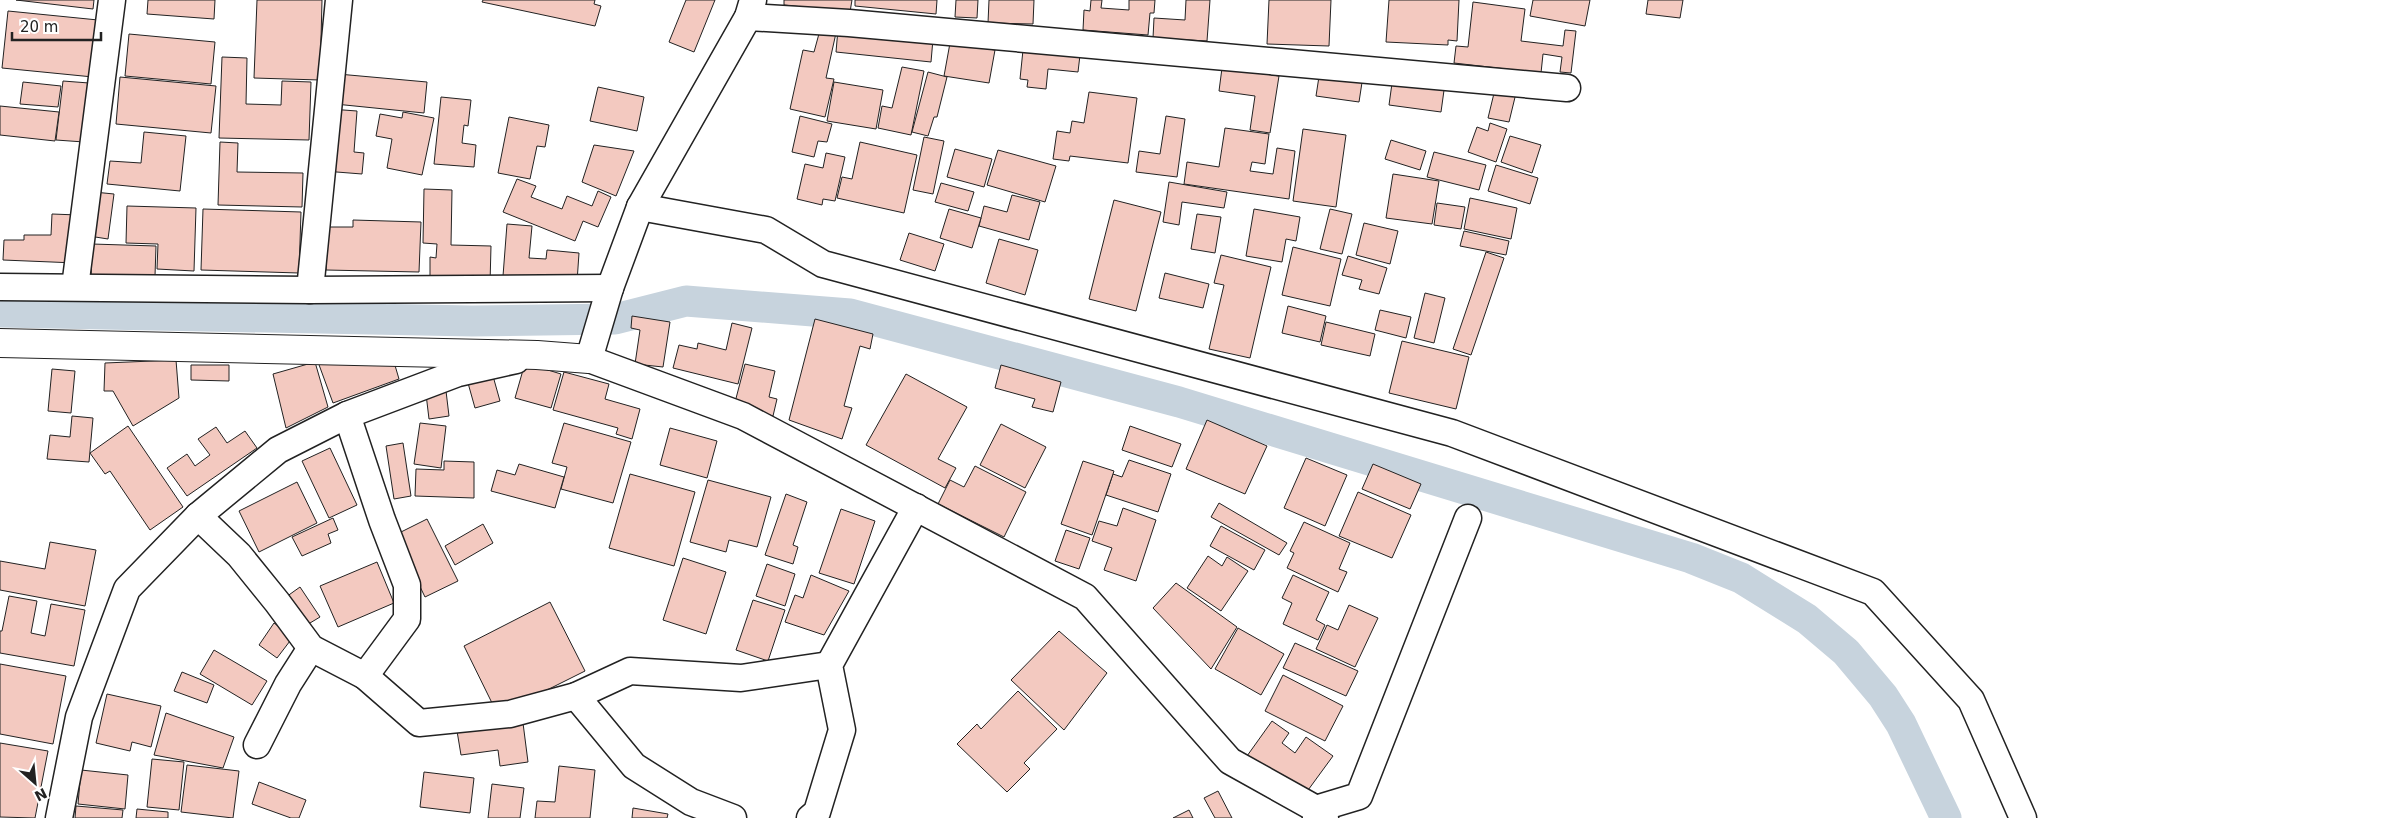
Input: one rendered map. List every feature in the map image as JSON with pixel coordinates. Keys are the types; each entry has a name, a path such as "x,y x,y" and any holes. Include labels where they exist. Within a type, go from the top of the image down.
{"street":[{"path":"75,287 112,0"},
{"path":"310,290 339,0"},
{"path":"588,358 610,288 640,207 751,8 849,23 1567,88"},
{"path":"640,207 766,230 823,264 1452,433 1873,592 1971,700 2023,818"},
{"path":"0,287 310,290 610,288"},
{"path":"0,343 536,355 588,358 743,416 1085,597 1230,761 1319,815 1359,796 1468,518"},
{"path":"59,818 79,717 126,590 198,516 278,450 347,415 458,373 536,355"},
{"path":"347,415 382,520 407,585 407,619 366,676"},
{"path":"810,818 816,812 842,730 829,665 916,506"},
{"path":"198,516 239,555 311,648 366,676 419,723 510,714 576,696 630,672 741,678 829,665"},
{"path":"257,745 288,684 311,648"},
{"path":"576,696 634,766 690,802 733,818"}],"building":[{"path":"16,0 94,0 93,9"},
{"path":"148,0 215,0 214,19 147,14"},
{"path":"257,0 322,0 320,80 254,78"},
{"path":"483,0 595,0 594,4 601,6 595,26 482,2"},
{"path":"686,0 715,0 694,52 669,42"},
{"path":"784,0 852,0 850,12 784,5"},
{"path":"855,0 937,0 936,14 855,6"},
{"path":"956,0 978,0 977,18 955,17"},
{"path":"989,0 1034,0 1033,24 988,23"},
{"path":"1091,0 1102,0 1101,8 1129,10 1129,0 1155,0 1154,13 1150,13 1148,35 1083,30 1084,10 1090,11"},
{"path":"1186,0 1210,0 1207,41 1153,38 1154,18 1185,20"},
{"path":"1269,0 1331,0 1329,46 1267,44"},
{"path":"1389,0 1459,0 1457,41 1448,40 1448,45 1386,42"},
{"path":"1533,0 1590,0 1585,26 1530,16"},
{"path":"1648,0 1683,0 1680,18 1646,14"},
{"path":"1473,2 1525,9 1521,41 1563,46 1565,30 1576,31 1571,73 1560,72 1562,57 1543,54 1541,73 1454,63 1456,46 1468,47"},
{"path":"8,11 98,20 93,77 2,68"},
{"path":"838,29 933,39 931,62 836,52"},
{"path":"820,30 836,33 826,78 834,79 825,117 790,109 803,50 814,52"},
{"path":"129,34 215,42 211,84 125,76"},
{"path":"950,43 995,50 989,83 944,76"},
{"path":"1023,50 1080,55 1078,72 1048,69 1046,89 1027,87 1028,80 1020,79"},
{"path":"222,57 247,58 246,104 281,105 282,81 311,82 309,140 219,138"},
{"path":"902,67 924,71 911,135 878,128 882,106 892,108"},
{"path":"1222,68 1279,76 1270,133 1250,130 1255,96 1219,91"},
{"path":"1320,70 1363,76 1359,102 1316,96"},
{"path":"928,72 947,77 937,117 934,117 928,136 912,132"},
{"path":"338,74 427,82 424,113 335,104"},
{"path":"1393,76 1445,83 1441,112 1389,105"},
{"path":"120,77 216,86 211,133 116,124"},
{"path":"63,81 89,83 84,142 56,140"},
{"path":"23,82 61,86 58,107 20,104"},
{"path":"834,82 883,90 876,129 827,121"},
{"path":"1496,85 1517,89 1509,122 1488,118"},
{"path":"598,87 644,97 637,131 590,121"},
{"path":"1089,92 1137,98 1128,163 1070,156 1069,161 1053,159 1057,131 1070,133 1072,121 1084,123"},
{"path":"441,97 471,100 468,126 464,125 462,143 476,145 474,167 434,164"},
{"path":"0,106 59,112 55,141 0,135"},
{"path":"330,109 357,111 354,152 364,153 362,174 324,171"},
{"path":"403,112 434,118 422,175 387,168 392,139 376,136 380,114 402,118"},
{"path":"800,116 832,124 827,142 818,141 814,157 792,152"},
{"path":"1166,116 1185,119 1177,177 1136,172 1139,151 1160,154"},
{"path":"509,117 549,125 545,147 537,146 530,179 498,173"},
{"path":"1490,123 1507,129 1496,162 1468,152 1477,127 1488,131"},
{"path":"1225,128 1269,134 1265,164 1252,162 1250,171 1273,174 1277,148 1295,151 1289,199 1184,184 1187,162 1219,167"},
{"path":"1303,129 1346,135 1336,207 1293,201"},
{"path":"144,132 186,136 180,191 107,184 110,161 141,163"},
{"path":"1510,136 1541,145 1532,173 1501,162"},
{"path":"924,137 944,141 933,194 913,190"},
{"path":"1391,140 1426,151 1420,170 1385,159"},
{"path":"220,142 238,143 237,172 303,173 302,207 218,205"},
{"path":"860,142 917,155 904,213 837,198 842,177 852,179"},
{"path":"594,145 634,151 616,196 582,182"},
{"path":"955,149 992,159 984,187 947,177"},
{"path":"998,150 1056,166 1045,202 987,185"},
{"path":"1434,152 1486,165 1479,190 1427,177"},
{"path":"826,153 845,157 835,201 823,199 822,205 797,199 805,164 823,168"},
{"path":"1496,165 1538,178 1530,204 1488,191"},
{"path":"1393,174 1439,181 1432,224 1386,218"},
{"path":"517,179 536,186 531,197 562,209 567,196 592,206 598,191 611,197 598,227 583,221 575,241 503,212"},
{"path":"1169,182 1227,192 1224,208 1182,202 1179,225 1163,222"},
{"path":"941,183 974,192 968,211 935,202"},
{"path":"424,189 452,190 451,245 491,246 490,284 430,283 430,257 436,258 437,244 423,243"},
{"path":"94,192 114,194 108,239 89,236"},
{"path":"1012,195 1040,202 1029,240 979,226 984,206 1007,212"},
{"path":"1470,198 1517,208 1511,239 1464,229"},
{"path":"1114,200 1161,212 1136,311 1089,299"},
{"path":"1437,203 1465,207 1461,229 1434,225"},
{"path":"127,206 196,208 194,271 157,269 158,244 126,243"},
{"path":"203,209 301,212 299,273 201,270"},
{"path":"949,209 981,218 972,248 940,238"},
{"path":"1254,209 1300,217 1296,241 1286,239 1282,262 1246,256"},
{"path":"1330,209 1352,214 1342,254 1320,249"},
{"path":"52,214 78,215 76,263 3,260 4,240 24,240 24,235 51,235"},
{"path":"1197,214 1221,217 1215,253 1191,249"},
{"path":"353,220 421,222 419,272 326,270 327,227 353,227"},
{"path":"1364,223 1398,231 1390,264 1356,255"},
{"path":"507,224 532,226 529,258 546,259 547,250 579,253 577,282 503,276"},
{"path":"1464,231 1509,241 1506,255 1460,246"},
{"path":"909,233 944,244 935,271 900,260"},
{"path":"999,239 1038,250 1025,295 986,283"},
{"path":"92,244 156,246 155,276 110,275 110,282 91,282"},
{"path":"1293,247 1341,259 1330,306 1282,295"},
{"path":"1486,252 1504,258 1471,355 1453,349"},
{"path":"1221,255 1271,267 1250,358 1209,349 1224,285 1214,283"},
{"path":"1348,256 1387,268 1379,294 1359,289 1362,280 1342,275"},
{"path":"1165,273 1209,284 1203,308 1159,298"},
{"path":"1425,293 1445,298 1434,343 1414,338"},
{"path":"1288,306 1326,316 1320,342 1282,333"},
{"path":"1380,310 1411,317 1406,338 1375,330"},
{"path":"632,316 670,322 663,367 635,364 640,330 631,328"},
{"path":"815,319 873,334 870,349 860,346 844,406 852,408 842,439 789,420"},
{"path":"1326,322 1375,334 1370,356 1321,345"},
{"path":"732,323 752,328 738,384 673,368 679,345 697,349 698,343 726,350"},
{"path":"1402,341 1469,357 1456,409 1389,393"},
{"path":"176,360 179,398 133,426 113,391 104,391 105,363"},
{"path":"315,362 328,407 286,428 273,374"},
{"path":"318,362 394,362 399,379 333,403"},
{"path":"525,363 561,374 551,408 515,398"},
{"path":"745,364 775,371 769,397 777,399 773,416 734,406"},
{"path":"191,365 229,365 229,381 191,380"},
{"path":"1001,365 1061,382 1053,412 1032,407 1035,399 995,388"},
{"path":"52,369 75,371 71,413 48,411"},
{"path":"564,372 609,384 605,399 640,409 632,439 616,434 618,428 553,410"},
{"path":"906,374 967,407 938,459 956,468 945,488 866,445"},
{"path":"493,376 500,401 475,408 468,383"},
{"path":"446,391 449,416 429,419 426,394"},
{"path":"72,416 93,418 89,462 47,459 50,435 70,437"},
{"path":"1207,420 1267,446 1245,494 1186,469"},
{"path":"420,423 446,426 441,468 414,464"},
{"path":"564,423 631,442 613,503 561,489 567,467 552,463"},
{"path":"1001,424 1046,447 1025,488 980,465"},
{"path":"128,426 183,507 150,530 110,471 105,474 90,453"},
{"path":"1130,426 1181,444 1172,467 1122,450"},
{"path":"216,427 227,443 245,431 257,448 187,496 167,468 187,454 195,466 210,455 198,439"},
{"path":"670,428 717,441 707,478 660,465"},
{"path":"403,443 411,496 394,499 386,446"},
{"path":"330,448 357,505 329,518 302,461"},
{"path":"1306,458 1347,475 1325,526 1284,508"},
{"path":"1129,460 1171,474 1158,512 1106,495 1113,474 1122,477"},
{"path":"444,461 474,462 474,498 415,496 416,469 444,470"},
{"path":"1083,461 1114,471 1092,535 1061,524"},
{"path":"519,464 564,477 555,508 491,491 497,470 515,475"},
{"path":"1373,464 1421,484 1410,509 1362,489"},
{"path":"975,466 1026,492 1004,537 938,504 950,480 964,487"},
{"path":"630,474 695,492 674,566 609,548"},
{"path":"708,480 771,497 757,547 729,540 726,552 690,542"},
{"path":"297,482 317,523 259,552 239,511"},
{"path":"1358,492 1411,515 1392,558 1339,536"},
{"path":"786,494 807,502 793,545 798,547 793,564 765,555"},
{"path":"1219,503 1287,543 1279,555 1211,517"},
{"path":"1123,508 1156,520 1136,581 1104,570 1112,548 1092,541 1099,521 1117,526"},
{"path":"841,509 875,521 854,584 819,573"},
{"path":"333,518 338,530 328,534 331,543 302,556 292,537"},
{"path":"427,519 458,581 425,597 395,535"},
{"path":"1304,522 1350,543 1339,569 1347,572 1338,592 1287,568 1294,553 1290,551"},
{"path":"483,524 493,543 455,565 445,546"},
{"path":"1221,526 1265,550 1254,570 1210,546"},
{"path":"1066,530 1090,538 1079,569 1055,561"},
{"path":"50,542 96,550 85,606 0,590 0,561 45,569"},
{"path":"1208,556 1222,566 1227,557 1248,571 1221,611 1187,588"},
{"path":"683,558 726,572 706,634 663,620"},
{"path":"377,562 394,603 338,627 320,586"},
{"path":"767,564 795,574 785,606 756,596"},
{"path":"811,575 849,591 824,635 785,622 795,595 803,598"},
{"path":"1293,575 1329,592 1316,620 1325,625 1318,640 1283,624 1292,603 1282,598"},
{"path":"1176,583 1237,627 1211,669 1153,608"},
{"path":"300,587 320,617 305,626 286,597"},
{"path":"9,596 37,601 31,633 45,636 51,604 85,610 74,666 0,653 0,631 2,631"},
{"path":"753,600 785,610 768,661 736,650"},
{"path":"550,602 585,671 511,708 493,705 464,646"},
{"path":"1349,605 1378,618 1355,667 1316,649 1327,625 1338,630"},
{"path":"274,623 293,637 277,658 259,645"},
{"path":"1238,628 1284,654 1261,695 1215,669"},
{"path":"1059,631 1107,673 1064,730 1011,680"},
{"path":"1295,643 1358,671 1346,696 1283,668"},
{"path":"214,650 267,681 252,705 200,674"},
{"path":"0,664 66,676 53,744 0,734"},
{"path":"182,672 214,685 207,703 174,691"},
{"path":"1283,675 1343,706 1325,741 1265,711"},
{"path":"1018,691 1057,729 1024,763 1030,769 1007,792 957,744 977,724 981,729"},
{"path":"107,694 161,706 151,747 132,742 130,751 96,743"},
{"path":"166,713 234,737 223,768 154,755"},
{"path":"1272,721 1289,733 1282,743 1295,753 1306,737 1333,756 1303,797 1247,756"},
{"path":"523,723 528,762 500,766 498,750 461,755 457,731"},
{"path":"0,743 48,751 35,818 0,817"},
{"path":"152,759 184,762 179,810 147,807"},
{"path":"187,765 239,771 233,818 181,812"},
{"path":"559,766 595,770 590,818 535,818 537,801 555,802"},
{"path":"81,770 128,775 125,809 78,804"},
{"path":"424,772 474,778 470,813 420,807"},
{"path":"259,782 306,800 299,818 291,818 252,804"},
{"path":"492,784 524,788 520,818 488,818"},
{"path":"1218,791 1232,818 1215,818 1204,798"},
{"path":"76,806 123,810 122,818 75,818"},
{"path":"633,808 668,814 667,818 632,818"},
{"path":"137,809 168,812 168,818 136,818"},
{"path":"1189,810 1193,818 1173,818"}],"waterway":[{"path":"0,312 472,321 615,319 686,301 850,314 1179,402 1691,558 1741,578 1807,619 1846,652 1883,696 1901,724 1946,818"}]}
